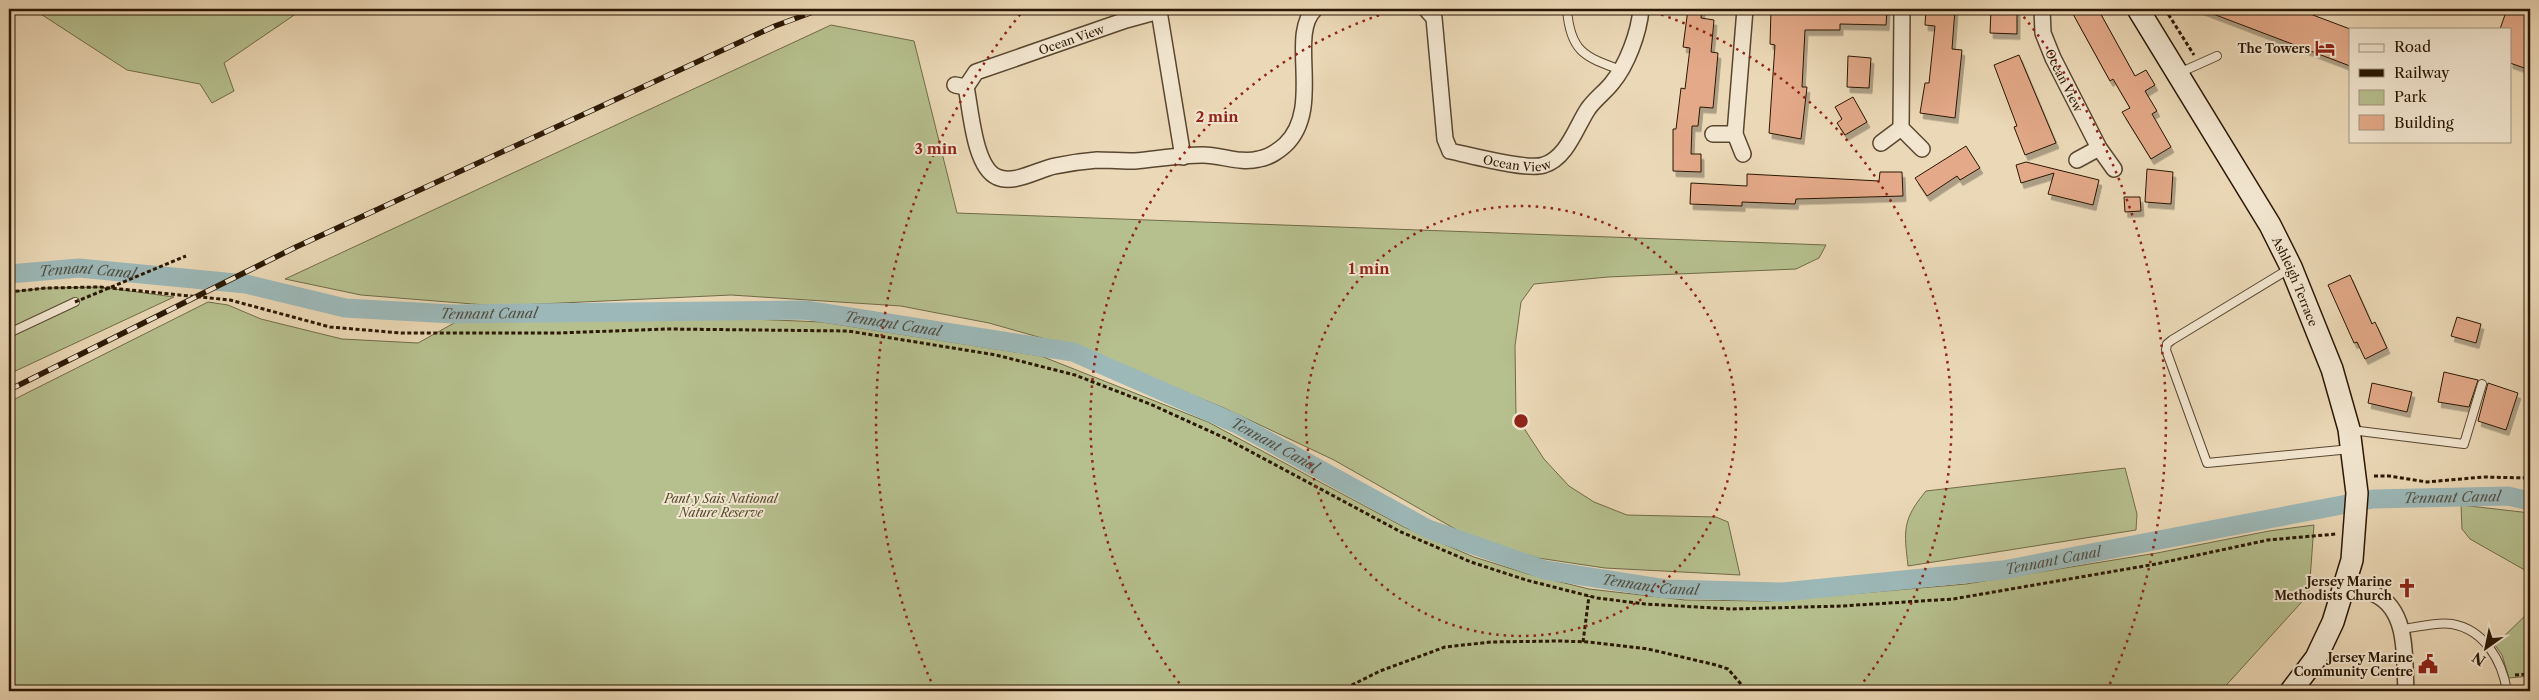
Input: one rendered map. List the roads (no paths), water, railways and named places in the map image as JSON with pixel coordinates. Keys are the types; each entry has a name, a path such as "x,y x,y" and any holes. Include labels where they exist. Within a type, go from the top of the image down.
{"main road":[{"name":"Ashleigh Terrace","path":"2138,9 2270,225 2291,268 2332,369 2351,439 2356,485 2352,560 2333,622 2316,658 2291,691"}],"street":[{"name":"Ocean View","path":"1183,157 1159,11 1126,20 976,72 960,86 979,155 985,168 1001,179 1006,180 1055,166 1096,160 1132,161 1183,157 1204,155 1242,161 1258,160 1273,155 1287,143 1297,129 1304,113 1306,28 1310,14 1315,9"},
{"name":"Ocean View","path":"1426,9 1434,18 1445,139 1450,152 1531,168 1545,165 1557,158 1589,108 1613,82 1631,47 1641,9"},
{"path":"1743,154 1734,134 1745,9"},
{"path":"1902,9 1900,128 1922,149"},
{"name":"Ocean View","path":"2042,9 2043,33 2053,58 2099,148 2114,169"},
{"path":"1881,144 1900,128"},
{"path":"1713,134 1734,134"},
{"path":"2077,160 2099,148"},
{"path":"2345,586 2376,595 2392,607 2401,629 2406,691"}],"lane":[{"path":"1567,9 1568,26 1577,48 1584,55 1620,70"},
{"path":"2177,74 2217,56"},
{"path":"2291,268 2167,344 2166,350 2207,463 2351,439 2464,444 2482,384"},
{"path":"9,333 75,302"},
{"path":"2401,629 2450,624 2472,631 2499,659 2507,691"}],"waterway":[{"name":"Tennant Canal","path":"9,274 79,268 246,284 345,308 453,314 805,310 1073,352 1237,424 1428,529 1545,570 1666,589 1783,592 2003,570 2373,499 2508,496 2530,501"}],"railway":[{"path":"9,390 296,247 775,26 821,9"}],"place":[{"name":"The Towers","path":"2325,48"},
{"name":"Jersey Marine Methodists Church","path":"2407,588"},
{"name":"Jersey Marine Community Centre","path":"2428,664"}],"park label":[{"name":"Pant y Sais National Nature Reserve","path":"721,505"}]}
